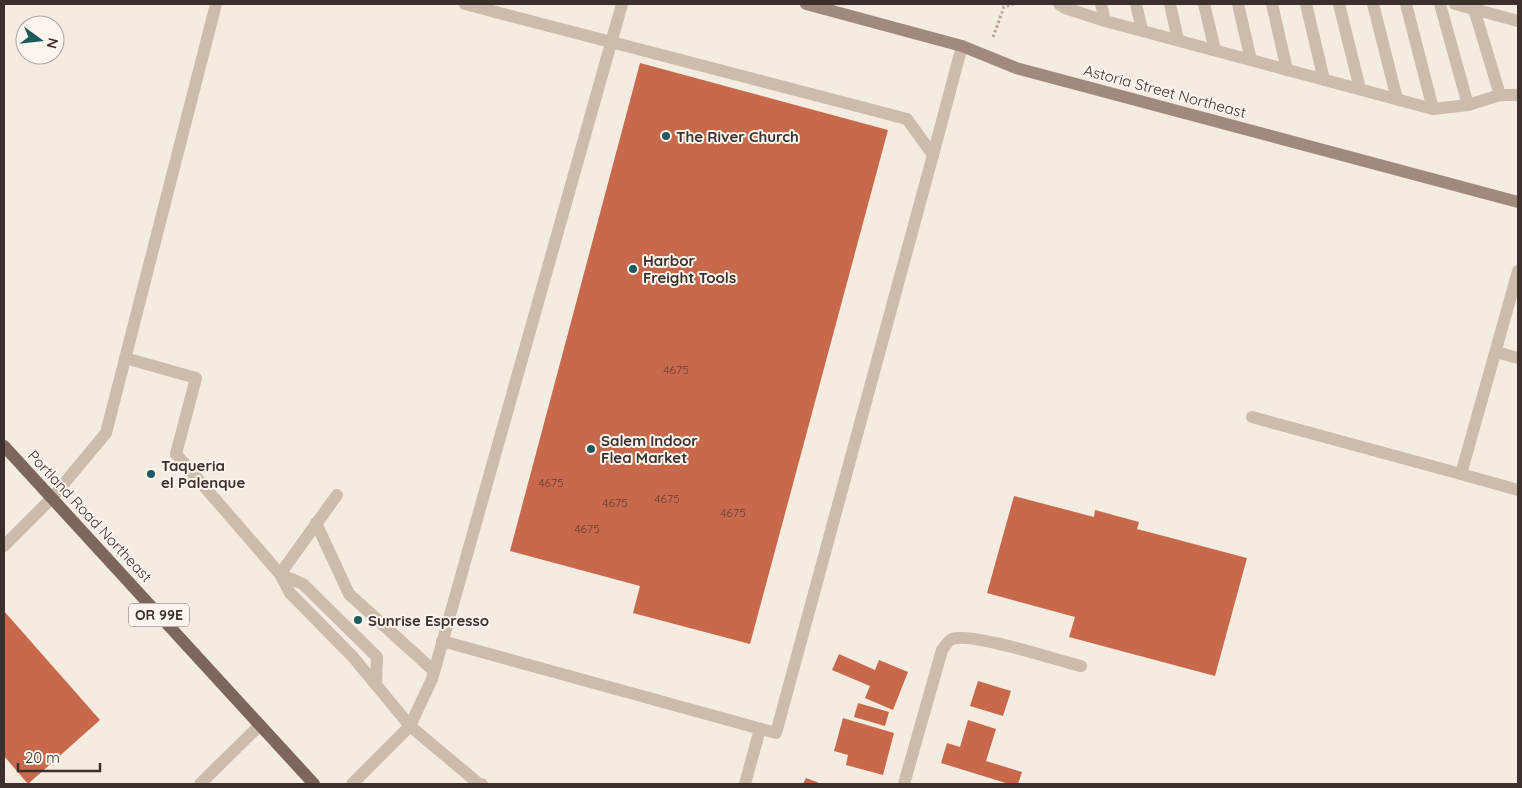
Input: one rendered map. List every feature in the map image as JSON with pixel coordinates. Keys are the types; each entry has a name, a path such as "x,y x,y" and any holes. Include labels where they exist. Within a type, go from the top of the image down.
{"main road":[{"name":"Portland Road Northeast","path":"4,446 314,784"}],"street":[{"path":"4,546 52,498 106,433 216,4"},
{"path":"465,4 907,119 933,155"},
{"path":"352,784 410,726 434,671 622,4"},
{"name":"Astoria Street Northeast","path":"806,4 962,46 1016,68 1518,202"},
{"path":"1059,4 1065,8 1105,20 1433,109 1468,105 1500,95 1518,95"},
{"path":"1101,4 1105,20"},
{"path":"1136,4 1142,30"},
{"path":"1170,4 1178,40"},
{"path":"1204,4 1215,50"},
{"path":"1238,4 1251,60"},
{"path":"1272,4 1288,70"},
{"path":"1306,4 1324,80"},
{"path":"1339,4 1360,89"},
{"path":"1373,4 1397,100"},
{"path":"1406,4 1433,109"},
{"path":"1440,4 1468,105"},
{"path":"1500,95 1464,6 1499,10 1518,21"},
{"path":"442,641 776,734 962,46"},
{"path":"1461,474 1518,271"},
{"path":"1496,352 1518,358"},
{"path":"125,358 196,378 176,454 280,574 290,593 353,657 410,726 478,783 482,784"},
{"path":"1252,418 1518,490"},
{"path":"280,574 336,495"},
{"path":"316,522 348,594 434,671"},
{"path":"280,574 303,584 377,656 376,684"},
{"path":"904,784 942,650 950,640 963,638 984,641 1081,666"},
{"path":"200,784 260,725"},
{"path":"745,784 760,729"}],"path":[{"path":"985,56 1004,7 1014,4"}],"building":[{"path":"640,63 888,130 750,644 633,613 640,586 510,551"},
{"path":"1014,496 1094,517 1095,510 1139,522 1137,529 1247,558 1215,676 1069,637 1075,617 987,593"},
{"path":"4,611 100,720 28,784 4,756"},
{"path":"839,654 875,670 879,660 908,672 893,710 865,698 870,686 832,670"},
{"path":"978,681 1011,691 1003,716 970,706"},
{"path":"858,703 889,712 885,726 854,717"},
{"path":"843,718 894,733 883,775 846,765 848,755 834,751"},
{"path":"968,720 996,729 986,761 1022,772 1018,784 1009,784 941,763 947,743 960,747"},
{"path":"806,778 822,784 803,784"}],"place":[{"name":"The River Church","path":"666,136"},
{"name":"Harbor Freight Tools","path":"633,269"},
{"name":"Salem Indoor Flea Market","path":"591,449"},
{"name":"Taqueria el Palenque","path":"151,474"},
{"name":"Sunrise Espresso","path":"358,620"}]}
